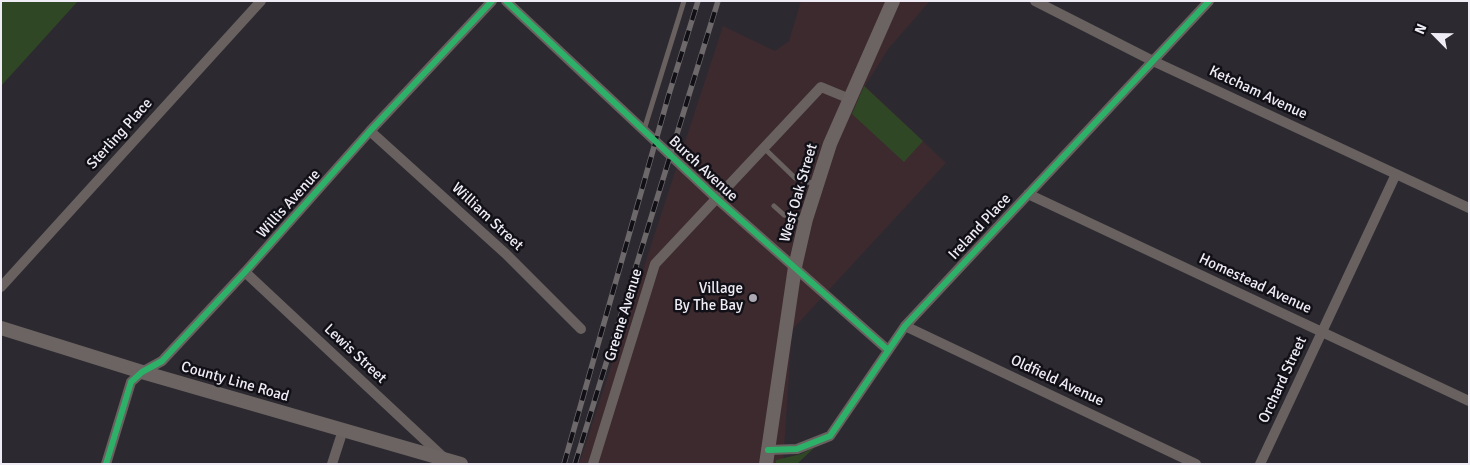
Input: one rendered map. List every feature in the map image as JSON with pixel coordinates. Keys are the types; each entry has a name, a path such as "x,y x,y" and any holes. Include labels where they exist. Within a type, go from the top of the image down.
{"main road":[{"name":"West Oak Street","path":"767,457 795,267 806,219 830,144 893,1"},
{"name":"County Line Road","path":"1,328 142,372 461,464"}],"street":[{"name":"Sterling Place","path":"1,287 261,1"},
{"name":"Willis Avenue","path":"106,464 131,382 142,372 162,361 245,272 370,131 492,1"},
{"name":"Burch Avenue","path":"506,1 716,198 888,350"},
{"name":"Ketcham Avenue","path":"1035,1 1153,61 1469,208"},
{"name":"Ireland Place","path":"767,457 797,449 830,436 905,326 1209,1"},
{"name":"Greene Avenue","path":"593,464 655,264 821,87 850,99"},
{"name":"William Street","path":"370,131 506,254 581,329"},
{"name":"Orchard Street","path":"1260,464 1396,174"},
{"name":"Homestead Avenue","path":"1028,194 1469,401"},
{"name":"Lewis Street","path":"245,272 445,459"},
{"name":"Oldfield Avenue","path":"905,326 1196,464"},
{"path":"332,464 343,430"}],"lane":[{"path":"644,130 684,1"},
{"path":"764,148 795,178 817,185"},
{"path":"774,206 784,215 806,219"}],"shaded area":[{"path":"801,1 930,1 889,48 865,86 946,163 792,330 783,464 579,464 723,26 775,51 789,41"}],"green space":[{"path":"1,1 78,1 1,86"},
{"path":"864,86 923,141 904,162 852,114"},
{"path":"815,447 797,464 776,464 776,460 801,454"}],"railway":[{"path":"564,464 669,94 698,1"},
{"path":"575,464 718,1"}],"cycle path":[{"path":"106,464 131,382 142,372 162,361 245,272 370,131 492,1"},
{"path":"506,1 716,198 888,350"},
{"path":"768,450 797,449 830,436 905,326 1209,1"}],"place":[{"name":"Village By The Bay","path":"753,298"}]}
